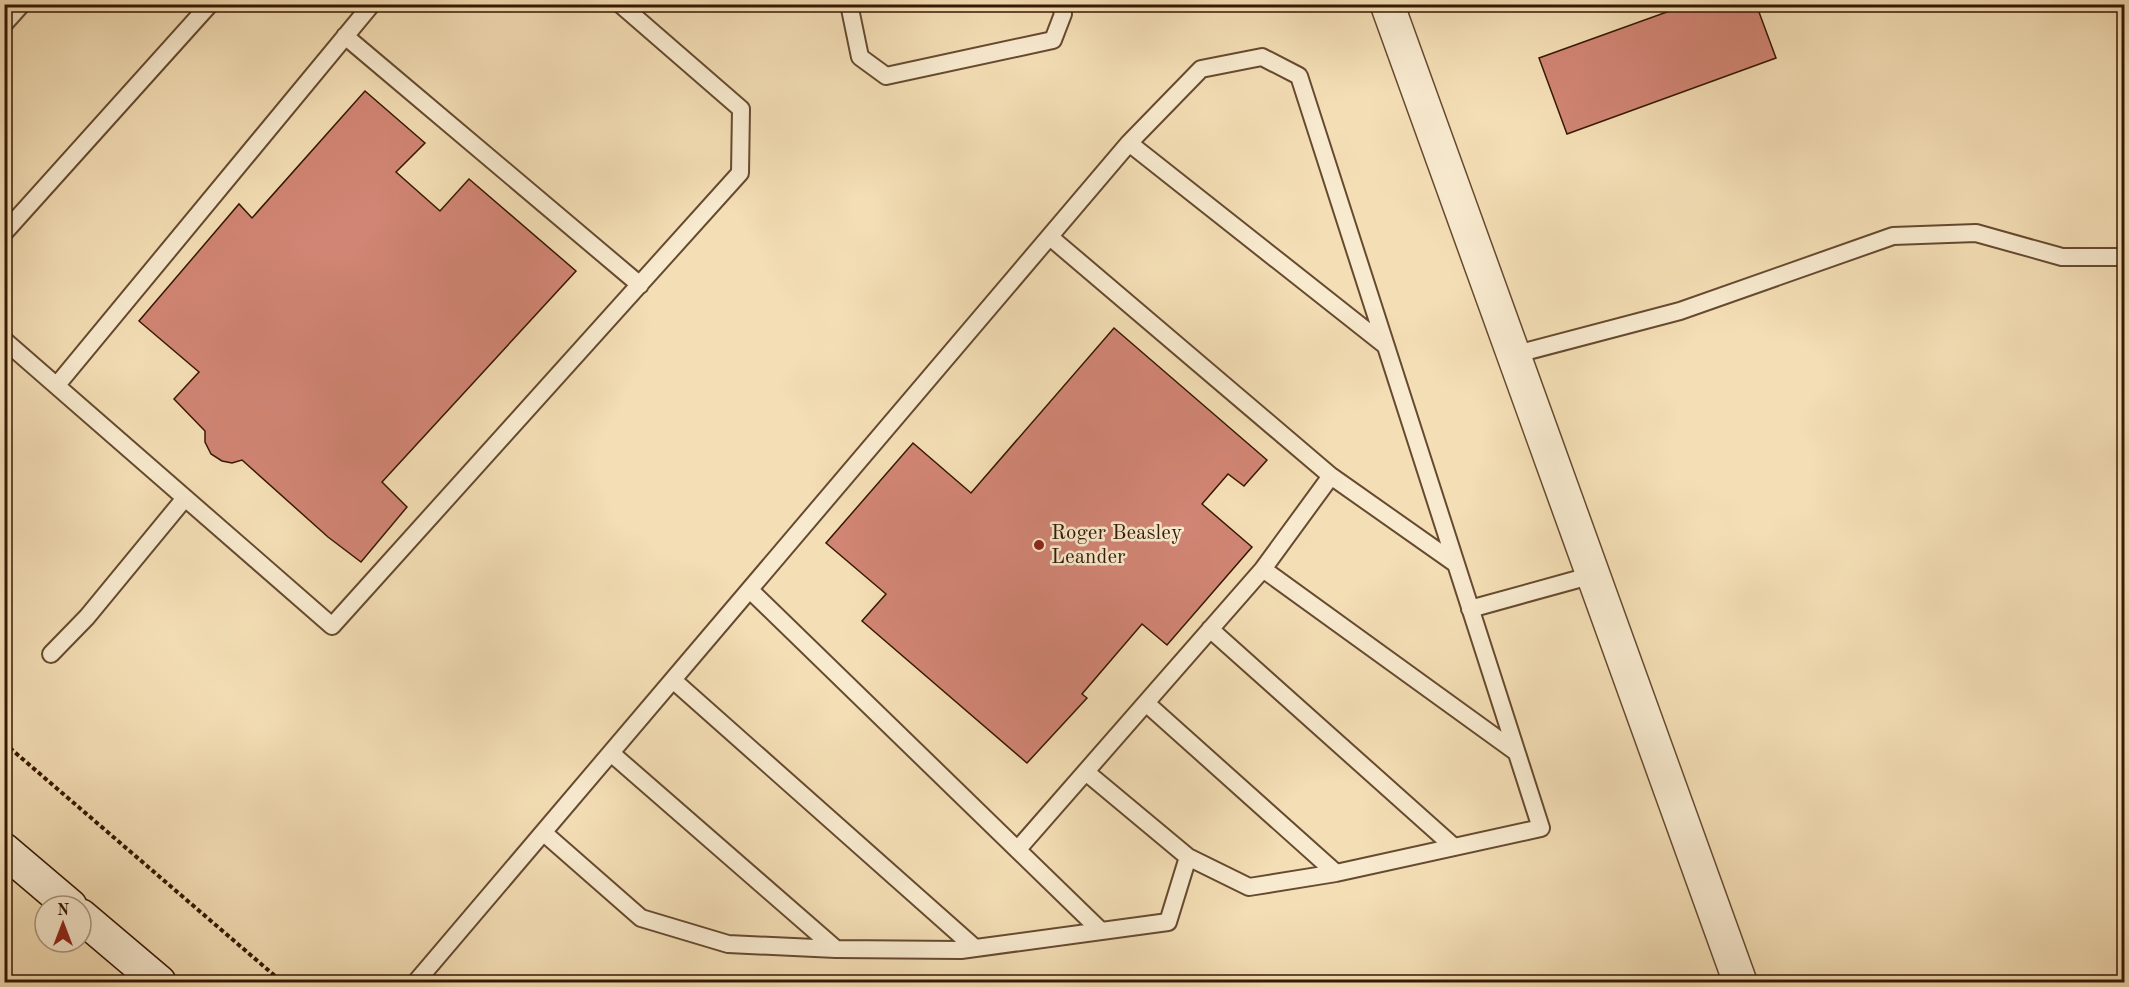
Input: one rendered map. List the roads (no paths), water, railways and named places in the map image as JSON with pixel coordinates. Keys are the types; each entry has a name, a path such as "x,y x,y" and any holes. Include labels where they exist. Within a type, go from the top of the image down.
{"street":[{"path":"1387,4 1740,982"},
{"path":"4,850 56,894"},
{"path":"93,926 159,982"}],"lane":[{"path":"4,24 22,4"},
{"path":"4,233 210,4"},
{"path":"57,386 372,4"},
{"path":"4,340 332,626 740,173 741,110 620,4"},
{"path":"849,4 861,57 886,76 1053,40 1063,14 1060,4"},
{"path":"345,36 640,285"},
{"path":"416,982 1129,143 1200,69 1262,57 1299,76 1541,828 1336,873 1249,887 1188,857 1086,771"},
{"path":"1129,143 1386,346"},
{"path":"1514,355 1680,311 1893,236 1976,233 2062,257 2124,257"},
{"path":"1050,237 1331,476 1456,564"},
{"path":"1018,849 1263,569 1331,476"},
{"path":"51,654 87,617 185,498"},
{"path":"1263,569 1516,752"},
{"path":"1470,609 1593,575"},
{"path":"750,590 1100,930"},
{"path":"1210,630 1454,847"},
{"path":"673,680 975,948"},
{"path":"1146,703 1336,873"},
{"path":"611,753 836,949"},
{"path":"543,833 641,918 728,944 836,949 961,950 1168,922 1188,857"}],"place":[{"name":"Roger Beasley Leander","path":"1039,545"}]}
